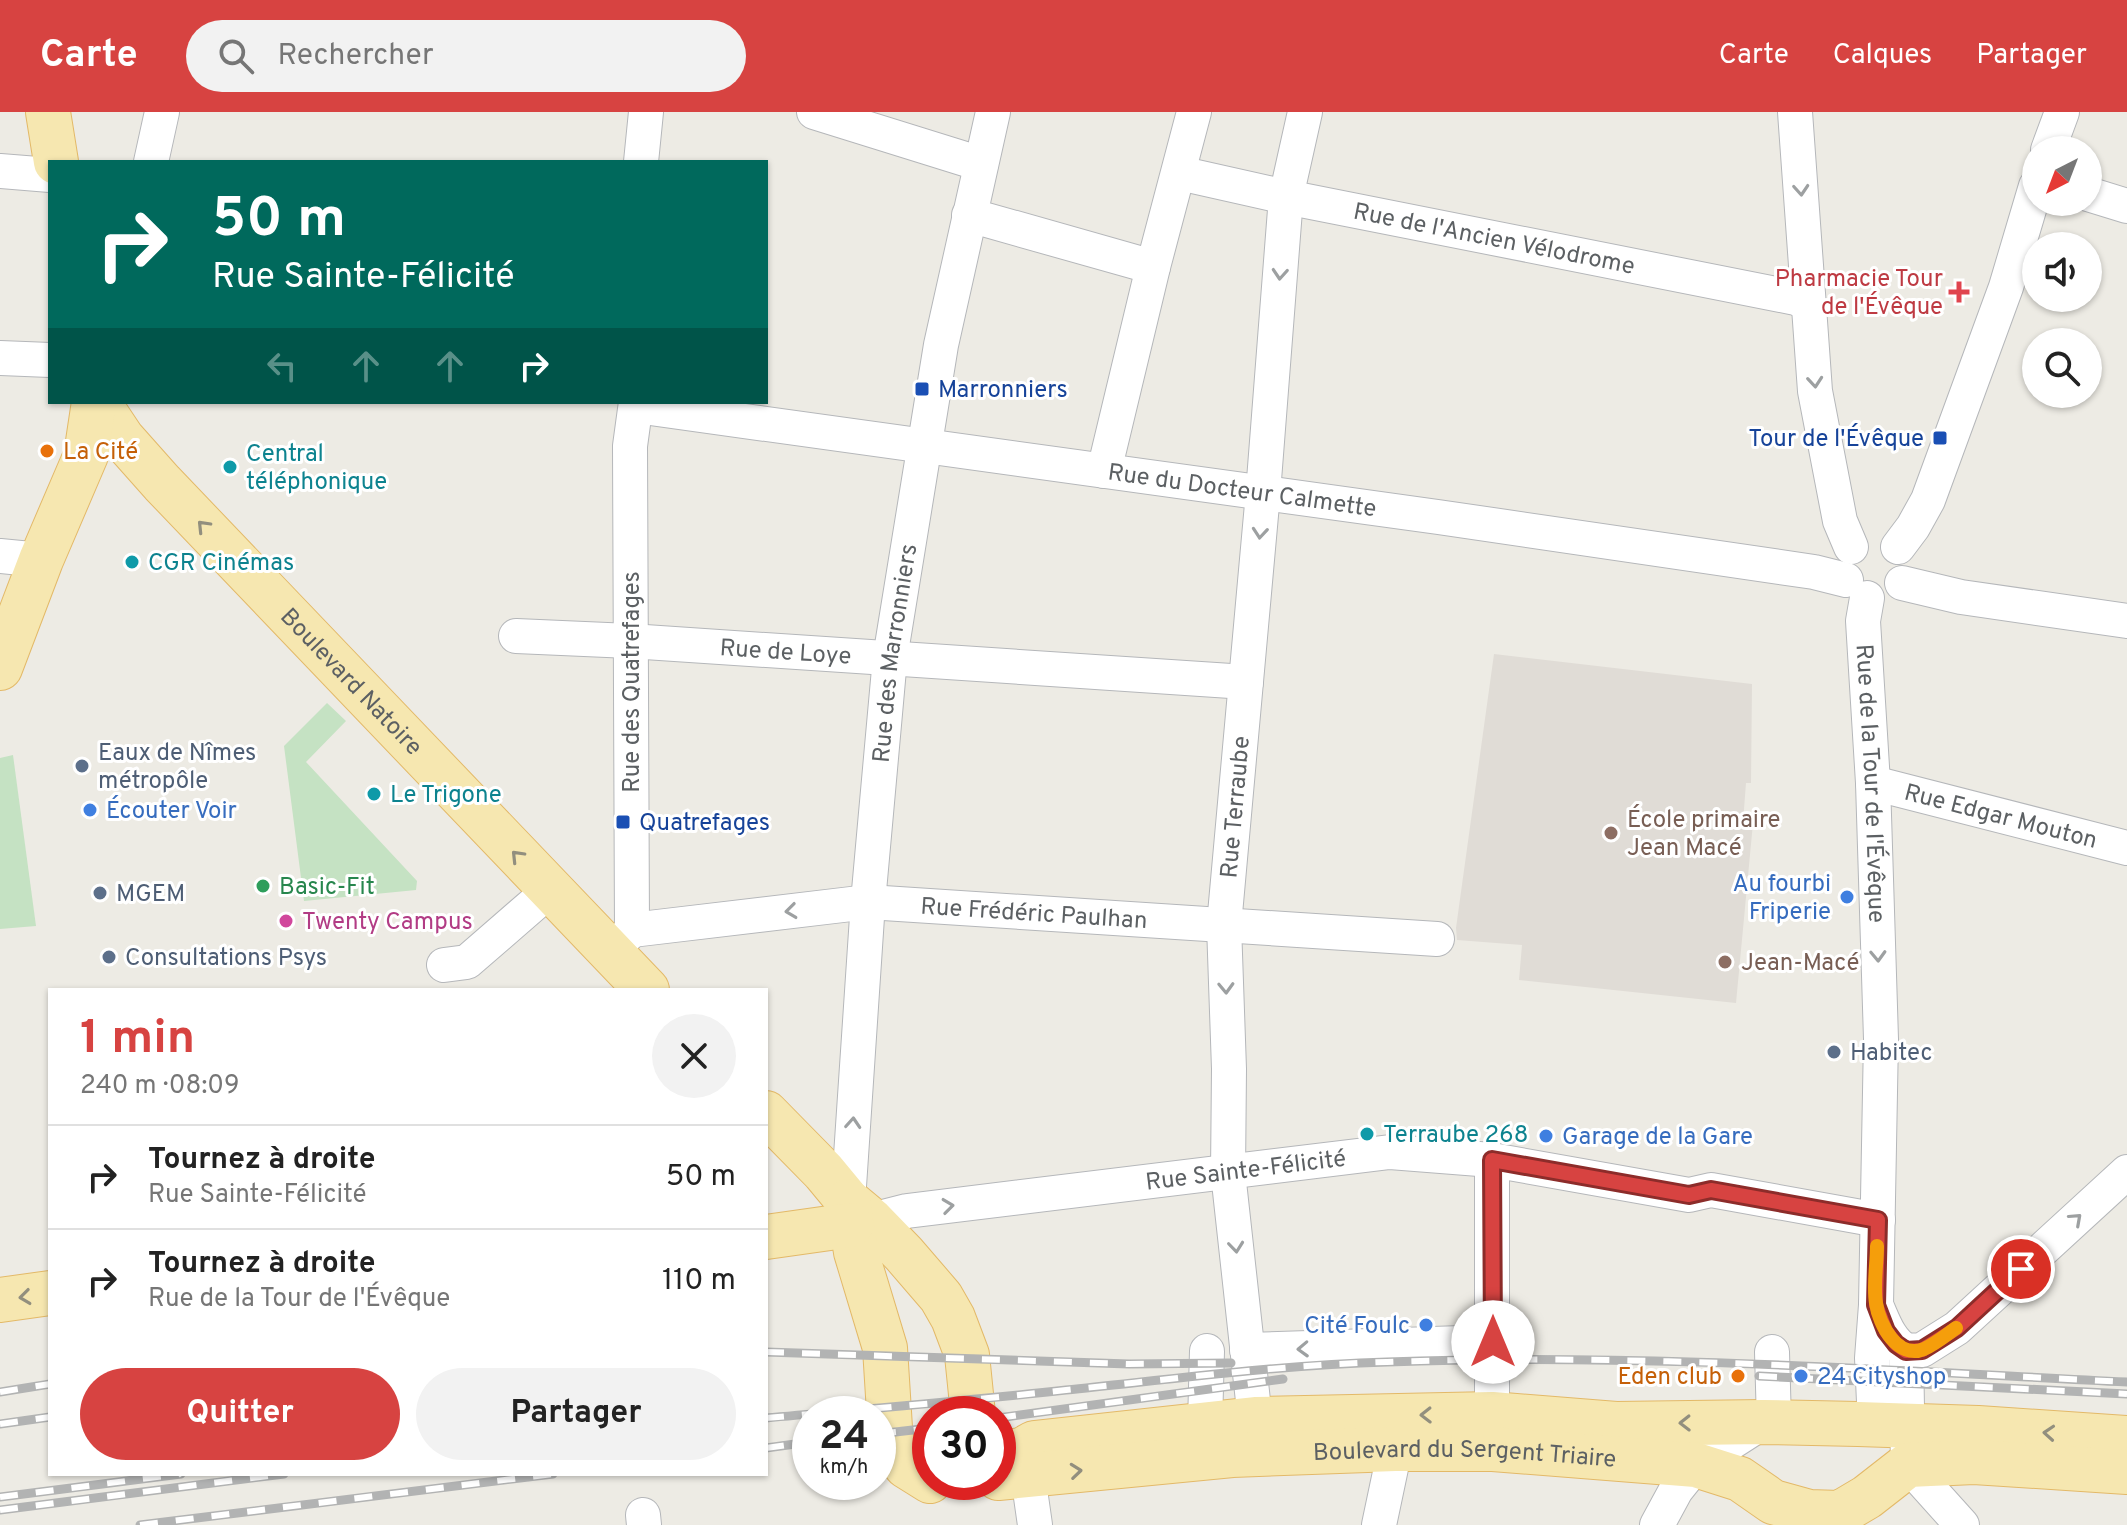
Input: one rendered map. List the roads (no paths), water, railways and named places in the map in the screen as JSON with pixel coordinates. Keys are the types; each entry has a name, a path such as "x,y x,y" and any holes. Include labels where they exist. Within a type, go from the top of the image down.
{"main road":[{"path":"48,112 56,160"},
{"path":"0,668 20,558 86,455 96,404"},
{"name":"Boulevard Natoire","path":"97,404 122,438 162,483 550,890 621,941 646,988"},
{"path":"768,1115 824,1172 857,1225 885,1348 893,1449 912,1469"},
{"path":"768,1210 857,1225 904,1254 941,1297 953,1318 966,1351 971,1396"},
{"path":"768,1237 857,1225"},
{"path":"857,1225 856,1331 862,1396"},
{"path":"920,1274 936,1334 944,1396"},
{"path":"0,1300 48,1293"},
{"path":"0,1330 48,1324"},
{"name":"Boulevard du Sergent Triaire","path":"1016,1458 1205,1424 1255,1419 1492,1414 1616,1424 1768,1422 1887,1435 2127,1438"},
{"path":"1844,1508 1867,1497 1887,1435"},
{"path":"1844,1508 1873,1465 1874,1452 1887,1435"},
{"name":"Boulevard du Sergent Triaire","path":"1887,1435 1974,1462 2127,1472"},
{"name":"Boulevard du Sergent Triaire","path":"1016,1459 1493,1449 1696,1465 1740,1479 1773,1502 1809,1512 1844,1508"}],"street":[{"path":"151,160 162,112"},
{"path":"641,160 646,112"},
{"path":"814,112 981,164"},
{"name":"Rue des Marronniers","path":"857,1225 868,902 890,658 941,345 993,112"},
{"path":"1104,471 1194,112"},
{"name":"Rue Terraube","path":"1255,1419 1228,1173 1229,1069 1224,925 1286,197 1305,112"},
{"path":"1795,112 1815,391 1840,521 1851,547"},
{"path":"2053,136 2062,112"},
{"path":"0,171 48,175"},
{"name":"Rue de l'Ancien Vélodrome","path":"1179,173 1286,197 1780,294 1809,304"},
{"path":"2102,198 2127,206"},
{"path":"969,215 1153,267"},
{"path":"1898,547 1928,500 2006,287 2027,216"},
{"path":"0,358 48,360"},
{"name":"Rue du Docteur Calmette","path":"636,404 1814,572 1857,589"},
{"name":"Rue des Quatrefages","path":"621,941 630,641 630,446 636,404"},
{"path":"1880,537 1898,547 1906,565 1902,583 1887,596 1877,599 1857,589 1843,572 1846,554 1859,540 1880,537"},
{"path":"1902,583 1961,597 2127,621"},
{"name":"Rue de la Tour de l'Évêque","path":"1857,589 1863,621 1873,783 1881,1039 1876,1305 1872,1358 1887,1435"},
{"name":"Rue de Loye","path":"516,636 1246,682"},
{"name":"Rue Edgar Mouton","path":"1873,783 2127,848"},
{"path":"444,965 467,962 550,890"},
{"name":"Rue Frédéric Paulhan","path":"621,941 868,902 1437,939"},
{"name":"Rue Sainte-Félicité","path":"857,1225 907,1211 1390,1152 1492,1160 1689,1195 1711,1190 1878,1220"},
{"path":"1492,1160 1492,1414"},
{"path":"1962,1525 1887,1435 1906,1351 1922,1350 1957,1328 2127,1172"},
{"name":"Rue de la Tour de l'Évêque","path":"1876,1305 1886,1331 1906,1351"},
{"path":"1247,1350 1493,1342"},
{"path":"1205,1424 1207,1351"},
{"path":"1657,1525 1676,1490 1696,1465 1768,1422 1772,1352"},
{"path":"1379,1525 1395,1449"},
{"path":"1016,1473 1035,1525"}],"railway":[{"path":"768,1352 1129,1364 1231,1363"},
{"path":"768,1418 1267,1369 1387,1362 1665,1361 2127,1382"},
{"path":"1759,1376 2127,1394"},
{"path":"1016,1416 1283,1379"},
{"path":"0,1392 48,1384"},
{"path":"0,1424 48,1417"},
{"path":"896,1432 912,1430"},
{"path":"768,1448 792,1444"},
{"path":"0,1497 165,1476"},
{"path":"0,1510 268,1476"},
{"path":"140,1525 537,1476"}],"place":[{"name":"Pharmacie Tour de l'Évêque","path":"1959,292"},
{"name":"Marronniers","path":"922,389"},
{"name":"Tour de l'Évêque","path":"1940,438"},
{"name":"La Cité","path":"47,451"},
{"name":"Central téléphonique","path":"230,467"},
{"name":"CGR Cinémas","path":"132,562"},
{"name":"Eaux de Nîmes métropôle","path":"82,766"},
{"name":"Le Trigone","path":"374,794"},
{"name":"Écouter Voir","path":"90,810"},
{"name":"Quatrefages","path":"623,822"},
{"name":"École primaire Jean Macé","path":"1611,833"},
{"name":"Basic-Fit","path":"263,886"},
{"name":"MGEM","path":"100,893"},
{"name":"Au fourbi Friperie","path":"1847,897"},
{"name":"Twenty Campus","path":"286,921"},
{"name":"Consultations Psys","path":"109,957"},
{"name":"Jean-Macé","path":"1725,962"},
{"name":"Habitec","path":"1834,1052"},
{"name":"Terraube 268","path":"1367,1134"},
{"name":"Garage de la Gare","path":"1546,1136"},
{"name":"Cité Foulc","path":"1426,1325"},
{"name":"Eden club","path":"1738,1376"},
{"name":"24 Cityshop","path":"1801,1376"}]}
